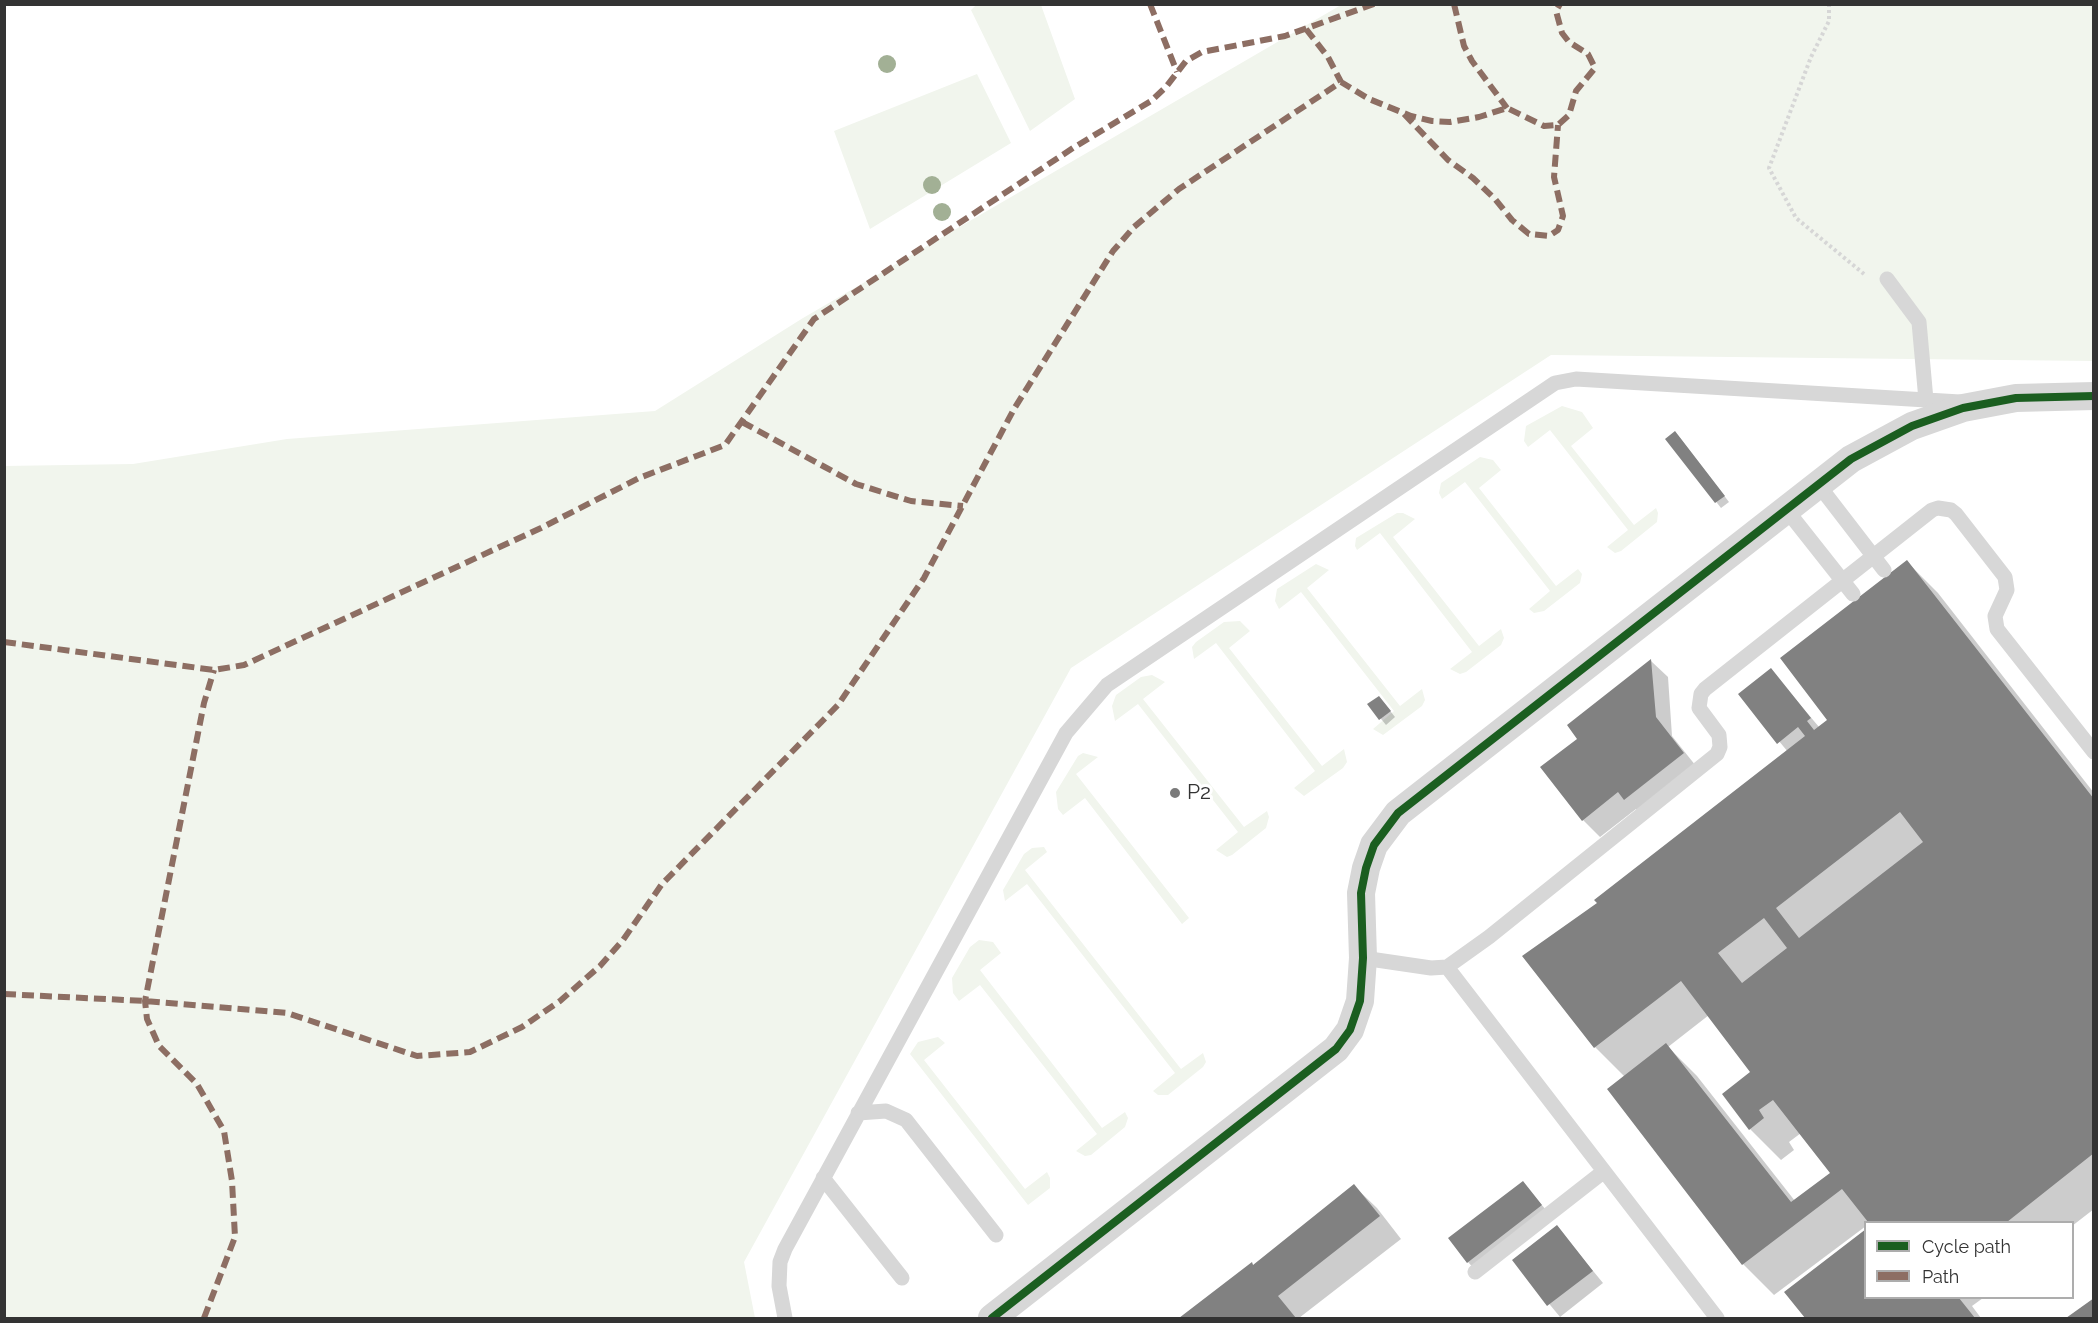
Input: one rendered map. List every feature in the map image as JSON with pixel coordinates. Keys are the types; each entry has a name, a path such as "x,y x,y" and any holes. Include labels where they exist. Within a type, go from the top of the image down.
{"street":[{"path":"992,1318 1336,1049 1350,1030 1360,1001 1363,958 1361,893 1366,868 1374,845 1398,813 1785,508 1851,459 1937,415 1990,402 2050,395 2094,396"}],"lane":[{"path":"1887,279 1919,322 1926,400"},
{"path":"785,1318 780,1297 780,1262 858,1113 1066,733 1107,685 1555,383 1576,380 1990,402"},
{"path":"1817,483 1884,570"},
{"path":"1785,508 1853,594"},
{"path":"1363,958 1447,967 1489,937 1713,759 1720,747 1720,741 1699,708 1701,694 1705,689 1932,510 1945,508 1956,514 2006,577 2007,590 1995,616 1997,629 2094,752"},
{"path":"1447,967 1711,1316"},
{"path":"858,1113 886,1111 906,1120 996,1235"},
{"path":"1475,1272 1603,1172"},
{"path":"823,1178 902,1278"}],"path":[{"path":"1829,4 1829,21 1811,57 1769,168 1796,218 1867,277"}],"shaded area":[{"path":"976,5 1041,5 1075,99 1030,131 971,10"},
{"path":"1341,5 2093,5 2093,361 1551,355 1071,668 744,1262 755,1318 5,1318 4,466 133,464 287,439 655,411 803,318"},
{"path":"977,74 1011,143 870,229 834,131"},
{"path":"1562,406 1582,412 1593,428 1571,446 1634,525 1656,508 1657,522 1621,551 1615,553 1607,547 1628,530 1550,430 1528,447 1524,441 1526,426"},
{"path":"1480,457 1493,460 1501,470 1479,488 1556,586 1578,569 1582,574 1580,583 1544,611 1534,613 1529,609 1550,591 1465,482 1442,499 1439,493 1441,483"},
{"path":"1397,513 1403,513 1415,519 1393,537 1479,646 1501,629 1504,638 1501,645 1466,672 1460,674 1450,669 1472,652 1380,533 1357,550 1355,546 1356,538"},
{"path":"1316,564 1329,570 1307,588 1400,706 1422,689 1425,700 1422,706 1383,735 1373,729 1394,711 1301,592 1279,609 1275,601 1277,589"},
{"path":"1240,621 1250,631 1229,648 1322,766 1344,749 1347,762 1343,768 1304,796 1294,788 1315,771 1216,643 1194,659 1192,647 1196,642 1224,622"},
{"path":"1152,675 1165,682 1143,699 1244,827 1267,811 1269,817 1266,828 1232,855 1227,857 1216,850 1238,832 1138,704 1115,721 1112,706 1116,695 1141,677"},
{"path":"1083,753 1098,757 1076,774 1189,918 1182,924 1085,798 1063,815 1058,809 1056,792 1078,756"},
{"path":"1044,847 1047,852 1025,870 1181,1069 1203,1053 1206,1062 1203,1067 1168,1095 1158,1095 1153,1091 1175,1073 1027,884 1005,901 1003,890 1024,854 1032,848"},
{"path":"979,940 993,942 1001,953 980,970 1102,1128 1125,1112 1128,1118 1125,1127 1091,1155 1085,1156 1076,1151 1097,1134 980,985 959,1001 953,993 952,978 970,947"},
{"path":"938,1037 945,1043 924,1060 1025,1189 1047,1172 1050,1178 1050,1188 1028,1205 910,1054 918,1042"}],"building":[{"path":"1675,431 1725,496 1715,503 1665,439"},
{"path":"1907,560 2094,799 2094,1153 2008,1221 1867,1221 1842,1189 1742,1265 1607,1089 1666,1043 1791,1202 1830,1173 1773,1100 1759,1110 1764,1118 1749,1130 1722,1094 1750,1072 1681,981 1594,1048 1522,956 1597,903 1594,900 1805,736 1798,727 1777,744 1738,694 1771,668 1811,718 1807,721 1814,730 1827,720 1780,658","holes":["1900,812 1923,842 1799,938 1776,908","1764,918 1787,948 1742,983 1718,953"]},
{"path":"1651,659 1656,717 1684,753 1624,800 1618,792 1582,821 1540,767 1577,739 1567,725"},
{"path":"1379,696 1391,711 1379,720 1367,704"},
{"path":"1523,1181 1542,1205 1467,1263 1448,1238"},
{"path":"1354,1184 1380,1216 1278,1296 1296,1318 1179,1318 1252,1262 1253,1265"},
{"path":"1557,1225 1593,1271 1547,1306 1512,1260"},
{"path":"1864,1231 1864,1299 1960,1299 1975,1318 1805,1318 1784,1292"},
{"path":"2094,1298 2094,1318 2066,1318"}],"marked path":[{"path":"1150,4 1177,72"},
{"path":"4,642 214,670 244,665 541,528 639,478 725,445 814,319 1073,148 1151,101 1166,87 1186,61 1202,52 1285,36 1374,4"},
{"path":"1454,4 1464,46 1472,61 1507,108"},
{"path":"4,994 145,1001 287,1013 417,1056 470,1052 522,1027 560,1001 600,966 623,940 662,884 838,705 924,578 1014,409 1113,251 1134,227 1179,189 1341,82 1369,99 1411,116 1432,121 1450,122 1479,117 1507,108 1544,126 1558,125 1569,115 1576,91 1595,68 1588,54 1569,42 1562,33 1556,11 1560,4"},
{"path":"1306,29 1328,57 1341,82"},
{"path":"1404,114 1448,160 1473,178 1495,199 1512,220 1529,234 1549,236 1558,230 1563,216 1554,177 1558,125"},
{"path":"742,422 856,484 911,501 963,506"},
{"path":"204,1318 235,1237 232,1181 224,1131 197,1084 159,1046 147,1019 145,1001 204,703 214,670"}],"cycle path":[{"path":"992,1318 1336,1049 1350,1030 1360,1001 1363,958 1361,893 1366,868 1374,845 1398,813 1851,459 1912,426 1963,408 2016,398 2094,396"}],"place":[{"name":"P2","path":"1175,793"}]}
